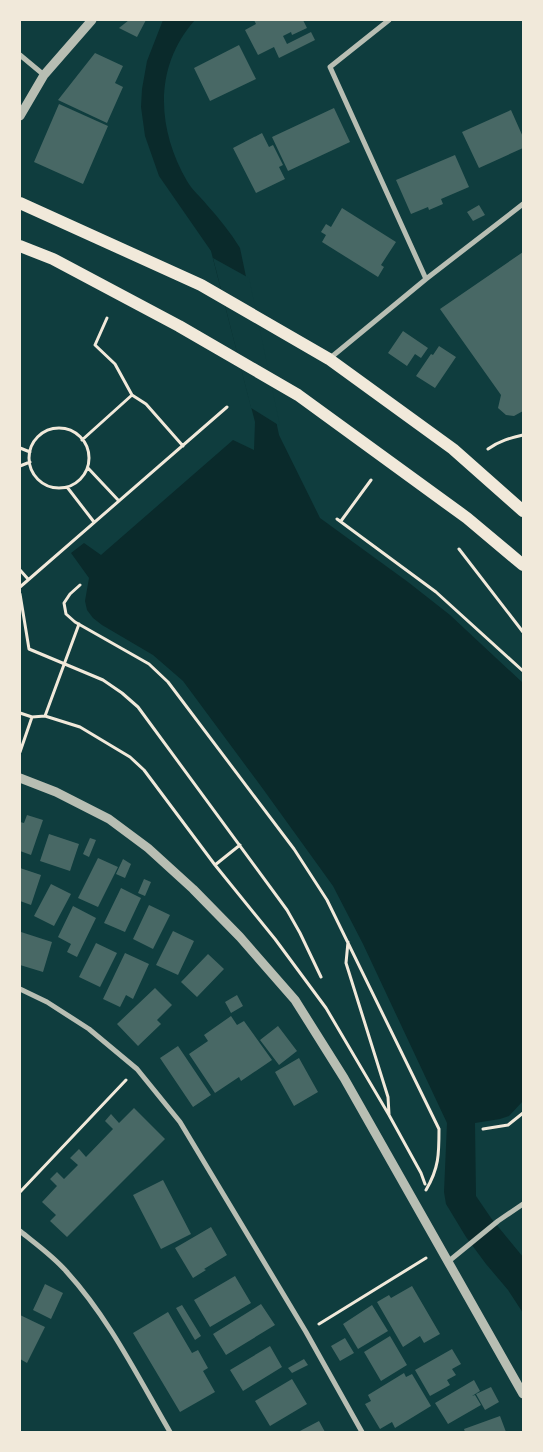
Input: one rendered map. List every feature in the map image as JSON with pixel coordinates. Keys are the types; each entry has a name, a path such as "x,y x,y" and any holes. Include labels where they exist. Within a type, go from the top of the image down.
{"main road":[{"path":"20,203 201,286 329,359 453,449 523,511"},
{"path":"20,246 62,264 179,326 298,395 425,486 523,565"}],"street":[{"path":"20,116 44,75 92,20"},
{"path":"388,20 330,67 426,279"},
{"path":"20,54 44,75"},
{"path":"329,359 426,279 523,204"},
{"path":"20,778 56,792 109,819 148,848 193,889 295,1000 344,1078 523,1394"},
{"path":"20,989 47,1002 88,1029 137,1069 180,1122 306,1332 362,1432"},
{"path":"449,1261 523,1204"},
{"path":"20,1231 45,1250 66,1270 99,1312 170,1432"}],"path":[{"path":"107,318 95,345 115,364 132,395 146,404 183,446"},
{"path":"82,440 132,395"},
{"path":"20,587 228,407"},
{"path":"49,430 68,430 76,434 88,449 88,468 84,476 76,483 67,487 47,486 38,480 32,471 30,452 34,442 40,435 49,430"},
{"path":"488,449 508,438 523,436"},
{"path":"20,448 30,452"},
{"path":"20,466 30,462"},
{"path":"88,468 119,502"},
{"path":"371,480 339,520 436,592 523,671"},
{"path":"67,487 94,522"},
{"path":"459,549 523,632"},
{"path":"20,570 28,579"},
{"path":"80,586 70,594 64,603 66,614 79,624 149,664 168,682 294,849 328,900 439,1129 439,1160 434,1176 426,1190"},
{"path":"20,594 29,649 103,680 138,707 287,910 321,977"},
{"path":"45,716 79,624"},
{"path":"20,752 32,717"},
{"path":"215,865 240,845"},
{"path":"348,942 346,963 388,1097 389,1115"},
{"path":"20,1192 137,1069"},
{"path":"483,1129 508,1125 523,1113"},
{"path":"306,1332 441,1247"}],"water":[{"path":"163,20 195,20 181,38 166,78 165,120 170,141 177,161 189,184 220,220 240,248 279,435 320,518 450,615 523,683 523,1101 509,1116 475,1123 476,1196 491,1218 523,1257 523,1313 508,1290 466,1237 446,1204 444,1192 447,1123 363,944 333,886 183,681 153,655 93,618 87,610 85,601 89,578 71,553 84,543 101,555 233,440 254,450 255,422 211,251 159,176 145,136 141,107 142,89 147,61"}],"pier":[{"path":"213,258 249,278 280,426 251,408"}],"building":[{"path":"129,20 146,20 137,37 119,28"},
{"path":"254,20 303,20 307,28 292,35 291,32 283,36 287,44 311,32 315,40 279,58 274,47 258,55 245,30 256,24"},
{"path":"239,45 256,79 210,101 194,68"},
{"path":"95,53 123,66 115,83 123,87 107,123 58,100"},
{"path":"59,104 108,126 83,184 34,162"},
{"path":"334,108 350,142 288,171 272,137"},
{"path":"511,110 523,137 523,148 479,168 462,132"},
{"path":"262,133 269,147 273,145 283,165 279,167 285,179 256,193 233,148"},
{"path":"455,155 469,187 441,199 443,204 429,210 428,207 411,214 396,180"},
{"path":"479,205 485,215 473,221 467,212"},
{"path":"342,208 396,242 381,265 384,267 378,277 322,242 326,235 321,232 326,224 331,227"},
{"path":"523,252 523,411 514,416 506,415 498,408 501,395 440,309"},
{"path":"403,331 428,348 421,358 415,354 407,366 388,353"},
{"path":"439,346 456,357 435,388 416,376"},
{"path":"27,815 43,820 31,855 20,851 20,822 24,823"},
{"path":"49,834 79,844 70,871 40,861"},
{"path":"90,838 96,840 89,857 83,854"},
{"path":"98,858 118,867 98,907 78,898"},
{"path":"123,859 131,864 125,878 116,874"},
{"path":"20,868 41,875 31,905 20,901"},
{"path":"144,879 151,882 145,896 138,893"},
{"path":"51,884 71,894 54,926 34,916"},
{"path":"121,888 141,898 125,932 104,923"},
{"path":"149,905 170,915 153,949 133,939"},
{"path":"73,906 96,918 77,957 67,952 71,944 58,937"},
{"path":"173,931 194,941 178,975 156,965"},
{"path":"21,932 52,942 43,972 20,965"},
{"path":"96,943 117,953 100,987 79,977"},
{"path":"125,953 149,964 133,999 126,995 120,1007 103,999"},
{"path":"208,954 224,969 197,997 181,982"},
{"path":"155,988 172,1005 157,1020 161,1024 138,1046 117,1024"},
{"path":"237,995 243,1006 231,1013 225,1002"},
{"path":"231,1016 237,1025 244,1021 272,1060 241,1081 239,1077 215,1093 189,1054 208,1041 204,1035"},
{"path":"278,1026 297,1051 279,1065 260,1040"},
{"path":"178,1046 211,1095 193,1107 160,1058"},
{"path":"299,1058 318,1092 294,1106 275,1072"},
{"path":"134,1108 165,1139 67,1237 50,1221 56,1215 42,1202 57,1186 50,1179 57,1172 64,1179 78,1165 70,1158 79,1149 86,1157 113,1129 105,1121 111,1114 119,1123"},
{"path":"163,1180 191,1234 161,1249 133,1195"},
{"path":"211,1227 227,1255 193,1278 175,1248"},
{"path":"235,1276 251,1303 210,1327 194,1300"},
{"path":"45,1284 63,1293 51,1319 33,1310"},
{"path":"412,1286 440,1334 424,1343 420,1336 403,1347 377,1302 389,1295 391,1298"},
{"path":"261,1304 275,1325 226,1355 213,1334"},
{"path":"182,1305 201,1336 195,1340 176,1308"},
{"path":"372,1305 388,1331 358,1349 343,1324"},
{"path":"168,1312 192,1353 198,1350 208,1368 203,1371 215,1392 180,1412 133,1333"},
{"path":"20,1315 45,1327 27,1363 20,1359"},
{"path":"390,1336 407,1365 381,1381 364,1352"},
{"path":"345,1338 354,1353 340,1361 331,1346"},
{"path":"270,1346 282,1367 243,1391 230,1370"},
{"path":"452,1349 461,1364 452,1369 456,1375 447,1380 450,1385 430,1396 415,1370"},
{"path":"304,1359 308,1365 292,1373 288,1368"},
{"path":"404,1373 406,1377 412,1374 431,1406 395,1428 392,1422 380,1429 365,1404 371,1401 368,1395"},
{"path":"292,1379 307,1404 270,1426 255,1401"},
{"path":"474,1380 480,1391 472,1396 475,1395 481,1405 448,1424 435,1403"},
{"path":"491,1387 499,1402 485,1410 476,1394"},
{"path":"500,1416 506,1432 465,1432 464,1429"},
{"path":"319,1421 325,1432 298,1432"}]}
